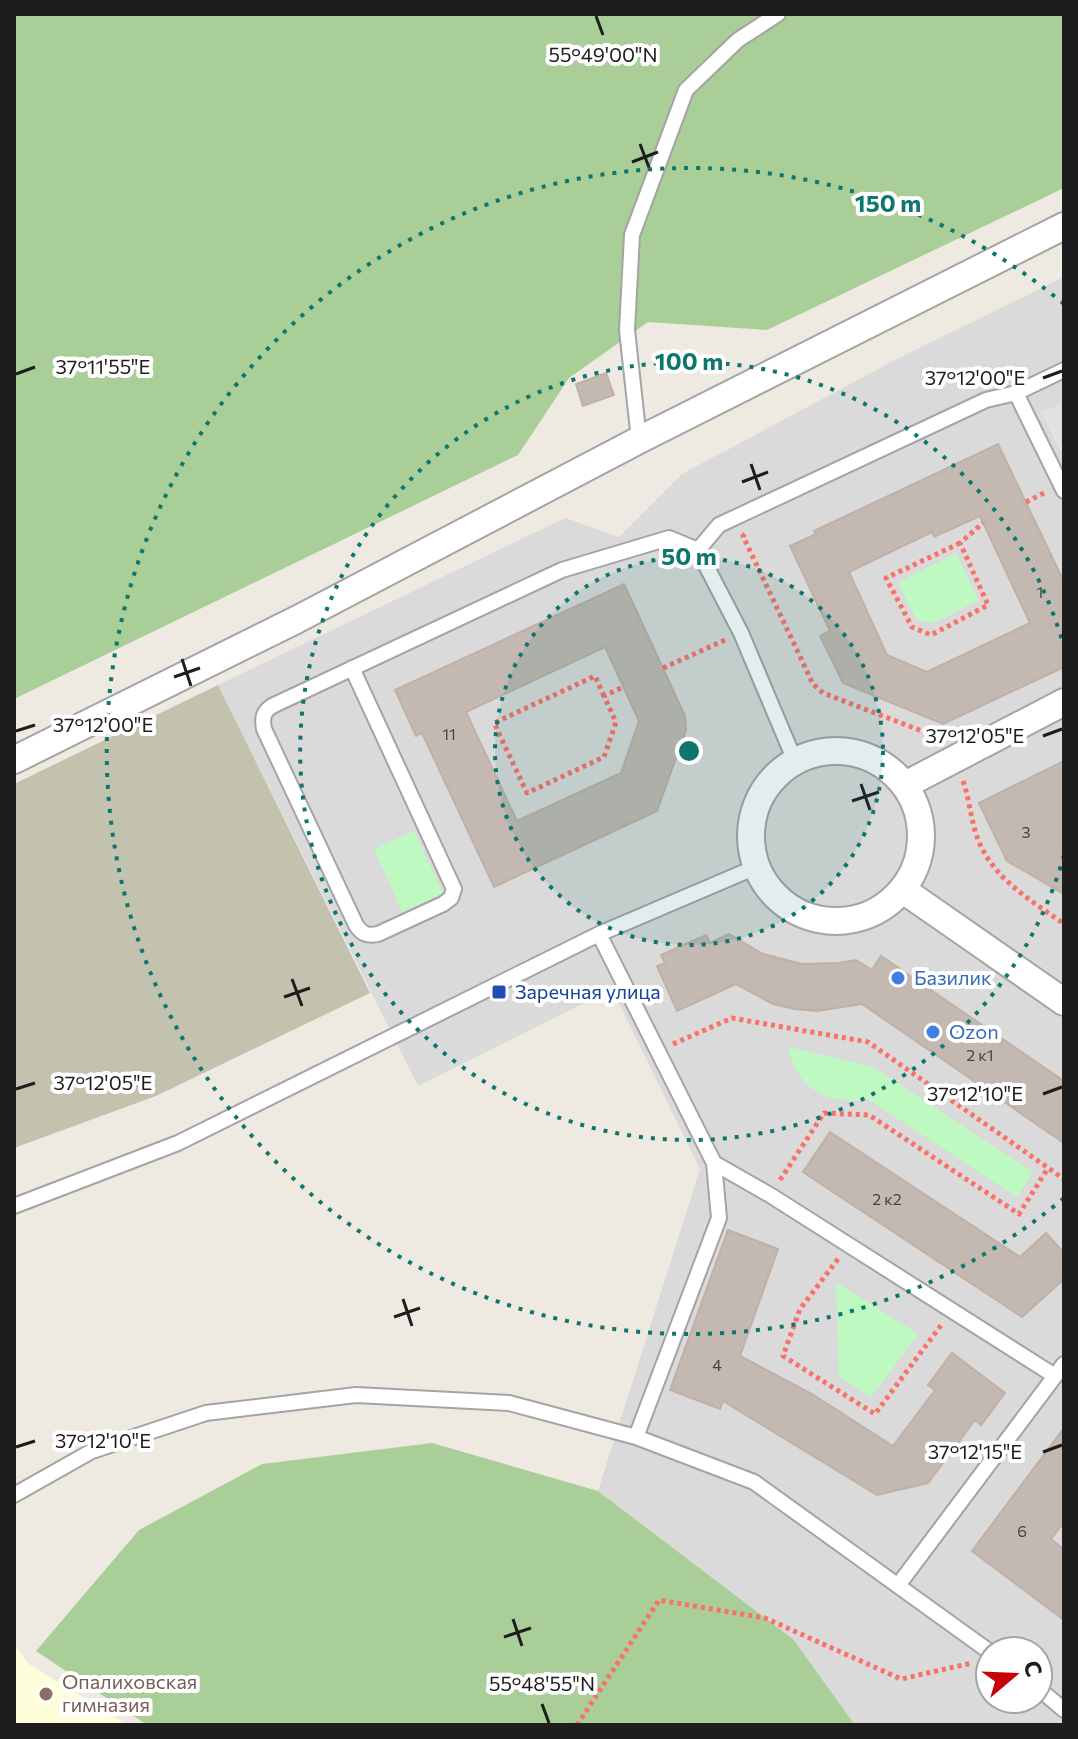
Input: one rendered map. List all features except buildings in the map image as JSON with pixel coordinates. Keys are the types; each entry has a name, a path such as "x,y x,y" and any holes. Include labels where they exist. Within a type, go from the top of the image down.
{"street":[{"path":"14,760 296,620 639,440 1064,226"},
{"path":"905,785 948,751 1064,702"},
{"path":"826,751 848,751 870,757 889,769 905,785 916,805 921,827 921,849 915,870 903,890 887,905 867,916 846,921 823,921 802,915 783,903 767,887 756,867 751,846 751,823 757,802 769,783 795,761 826,751"},
{"path":"903,890 1064,1002"}],"lane":[{"path":"639,440 627,330 632,235 686,90 738,40 778,14"},
{"path":"698,550 719,525 986,400 1016,393 1064,370"},
{"path":"1016,393 1057,490"},
{"path":"352,668 454,889 451,898 443,904 369,936 360,932 356,925 262,720 266,710 352,668 562,570 669,538 698,550 741,633 795,761"},
{"path":"14,1206 178,1143 599,934 756,867"},
{"path":"599,934 714,1163 719,1218 636,1437"},
{"path":"714,1163 952,1311 1060,1370 899,1584"},
{"path":"14,1495 92,1451 206,1413 356,1395 509,1403 636,1437 754,1482 974,1640"}],"path":[{"path":"1026,502 1057,490"},
{"path":"960,543 988,605 931,635 912,627 886,578 960,543 983,523"},
{"path":"757,529 743,536 813,684 823,693 928,734 948,751 964,783 978,841 993,866 1011,886 1064,924"},
{"path":"663,668 741,633"},
{"path":"595,676 604,696 616,722 604,757 527,793 494,723 595,676"},
{"path":"604,696 623,687"},
{"path":"928,734 948,751"},
{"path":"658,1051 732,1018 868,1042 1064,1179"},
{"path":"770,1195 824,1113 869,1115 1019,1214 1048,1168"},
{"path":"848,1245 800,1309 783,1356 875,1414 952,1311"},
{"path":"577,1725 659,1600 765,1618 901,1679 974,1662"}],"shaded area":[{"path":"1064,277 1064,1725 855,1725 793,1639 598,1491 700,1169 612,989 418,1086 218,685 565,518 619,537 682,474 897,359"},
{"path":"1060,404 1064,413 1064,459 1041,412"},
{"path":"218,685 370,993 156,1096 14,1148 14,784"},
{"name":"Опалиховская гимназия","path":"14,1645 29,1664 127,1725 14,1725"}],"green space":[{"path":"14,14 1064,14 1064,188 767,330 648,322 569,378 518,455 14,699"},
{"path":"956,553 978,600 934,623 917,620 898,583"},
{"path":"414,831 443,893 402,912 374,849"},
{"path":"788,1047 873,1067 1033,1172 1017,1197 868,1099 840,1100 816,1091 798,1073"},
{"path":"836,1282 918,1334 871,1397 839,1377"},
{"path":"432,1443 598,1491 793,1639 855,1725 147,1725 36,1651 139,1530 262,1464"}],"place":[{"name":"Базилик","path":"898,978"},
{"name":"Заречная улица","path":"499,992"},
{"name":"Ozon","path":"933,1032"},
{"name":"Опалиховская гимназия","path":"46,1694"}]}
